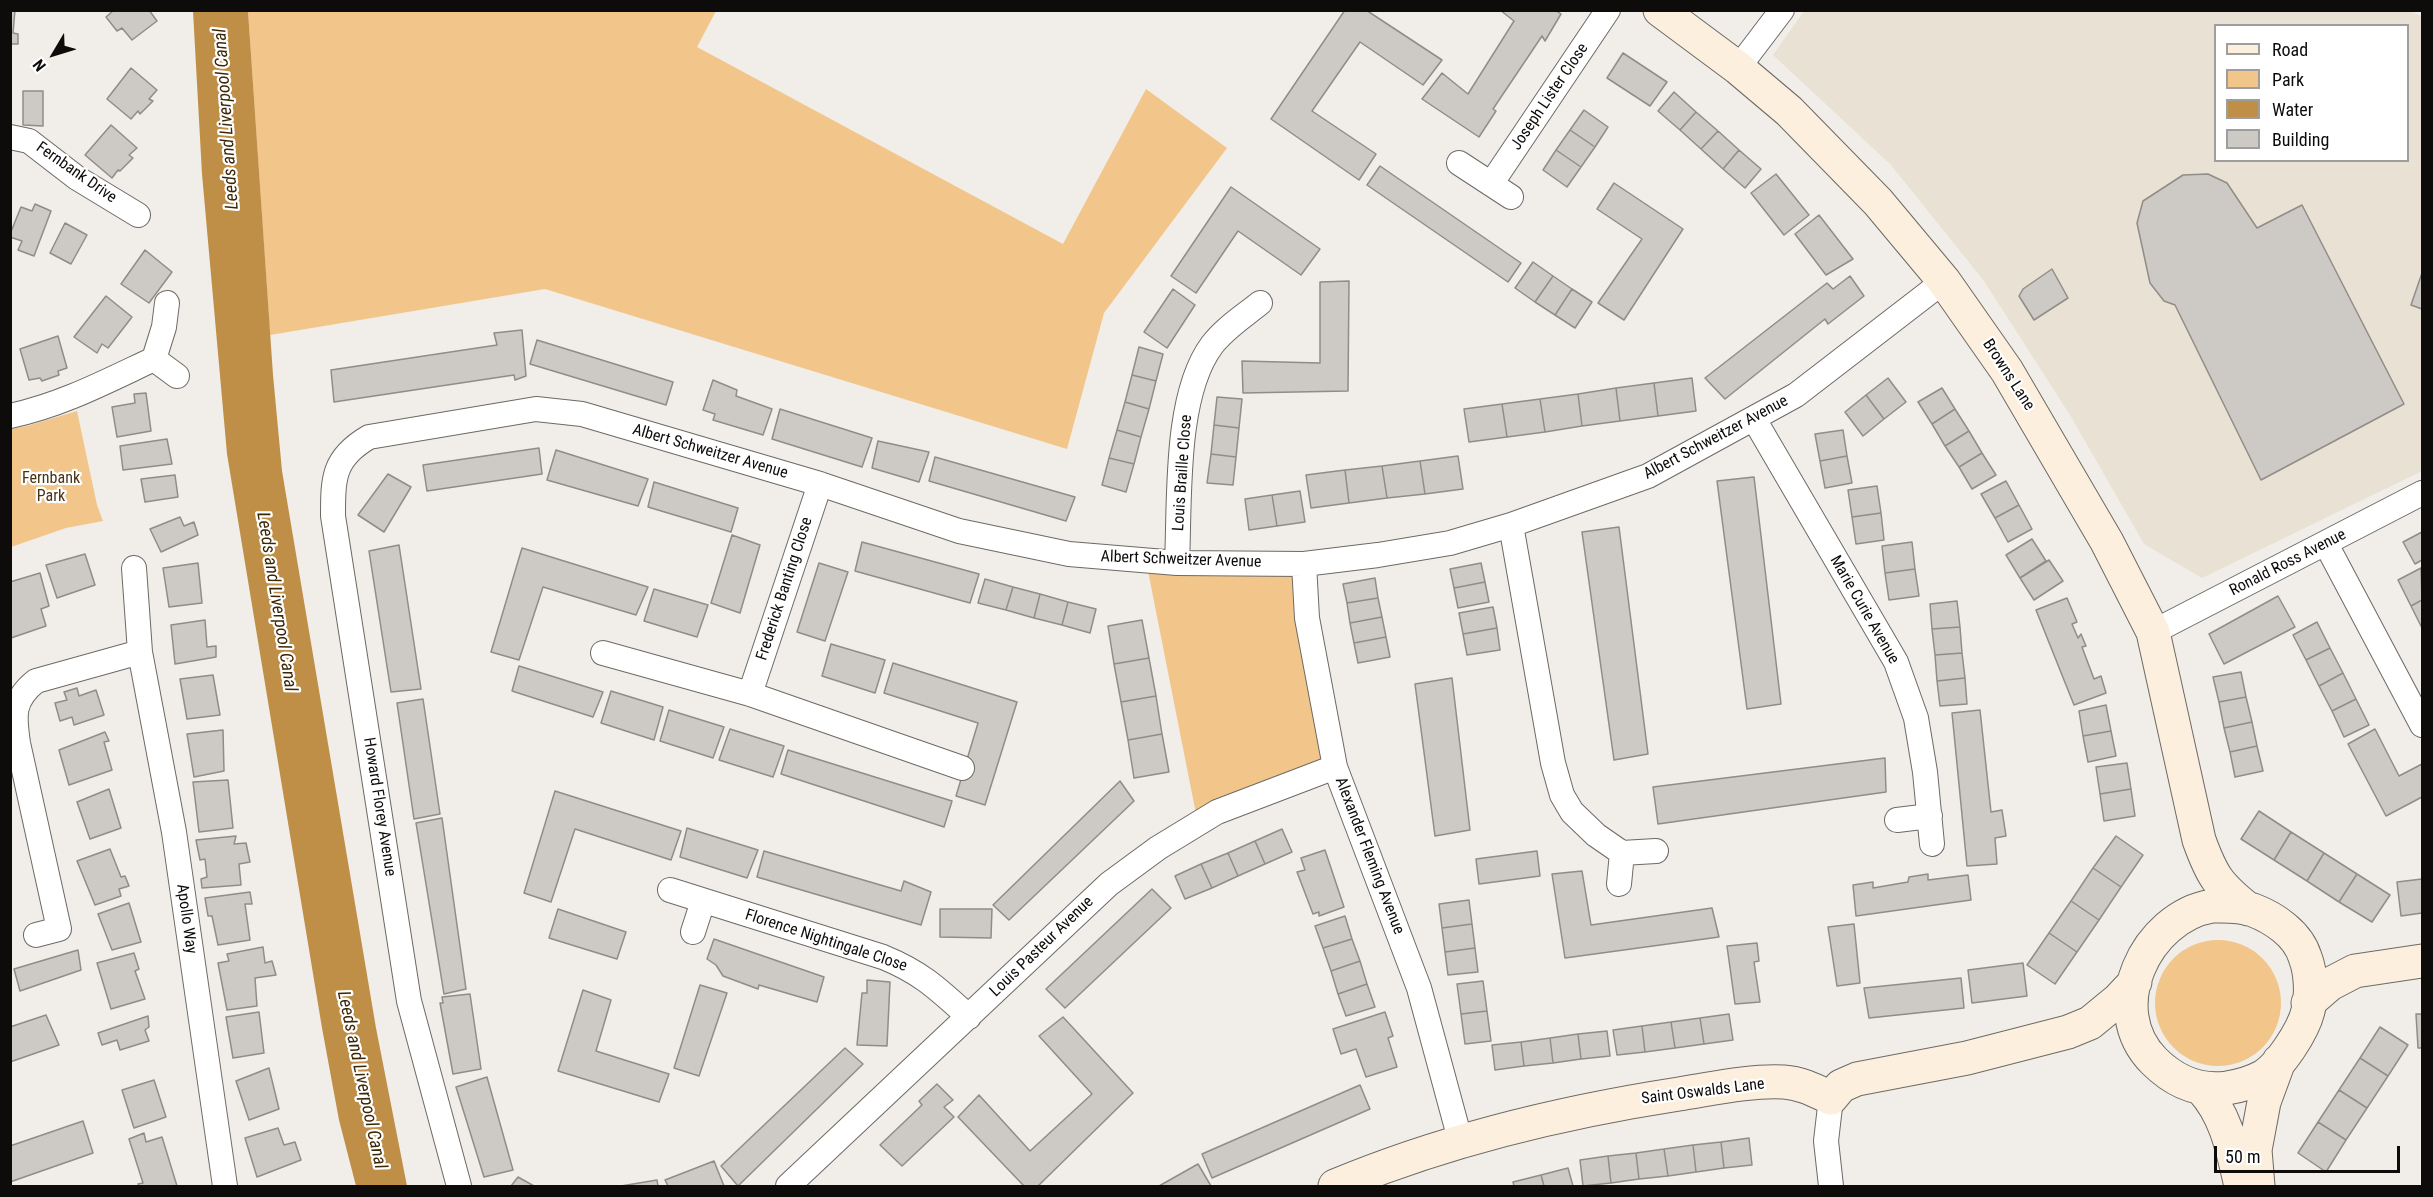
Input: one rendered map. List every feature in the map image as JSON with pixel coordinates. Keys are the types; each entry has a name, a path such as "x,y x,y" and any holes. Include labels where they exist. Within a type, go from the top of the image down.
{"street":[{"name":"Joseph Lister Close","path":"1459,163 1501,190 1608,10"},
{"name":"Browns Lane","path":"1660,10 1738,68 1789,111 1878,202 1944,281 2007,371 2107,542 2153,632 2199,840 2210,870 2224,890 2248,909"},
{"path":"1738,68 1782,10"},
{"name":"Fernbank Drive","path":"10,137 29,141 77,178 138,215"},
{"name":"Albert Schweitzer Avenue","path":"369,437 536,409 582,414 820,484 970,533 1069,554 1177,563 1304,564 1450,543 1511,525 1648,476 1796,395 1944,281"},
{"path":"10,416 51,406 89,391 154,359 164,327 167,303"},
{"name":"Louis Braille Close","path":"1177,563 1182,450 1185,420 1195,375 1211,346 1223,332 1260,303"},
{"path":"154,359 177,376"},
{"name":"Marie Curie Avenue","path":"1754,420 1896,662 1916,718 1926,772 1932,844"},
{"name":"Howard Florey Avenue","path":"369,437 352,447 341,461 333,482 333,516 409,1001 459,1186"},
{"name":"Frederick Banting Close","path":"750,694 820,484"},
{"name":"Ronald Ross Avenue","path":"2153,632 2422,493"},
{"path":"1511,525 1553,763 1562,795 1572,812 1596,835 1622,853 1656,851"},
{"path":"2326,544 2422,725"},
{"name":"Alexander Fleming Avenue","path":"1304,564 1307,618 1335,767 1419,988 1461,1143"},
{"name":"Apollo Way","path":"134,568 140,652 174,832 225,1186"},
{"path":"36,935 59,929 38,841 14,715 23,691 36,681 140,652"},
{"path":"603,653 750,694 962,768"},
{"name":"Louis Pasteur Avenue","path":"788,1186 1109,884 1158,848 1217,812 1335,767"},
{"path":"1897,819 1930,816"},
{"name":"Browns Lane","path":"2170,924 2196,880 2199,840"},
{"path":"1619,884 1622,853"},
{"name":"Florence Nightingale Close","path":"670,890 883,957 909,968 922,976 969,1017"},
{"path":"693,932 703,901"},
{"path":"2146,1052 2133,1022 2131,999 2146,951 2170,924 2202,908 2235,906 2248,909 2279,923 2293,937 2317,954 2355,970"},
{"path":"2068,1032 2117,1039 2146,1052 2167,1073 2186,1084 2202,1089 2241,1086 2264,1077 2279,1061 2299,1031 2308,1011 2309,979 2305,956 2293,937"},
{"path":"2308,1003 2330,984 2355,970 2422,961"},
{"path":"1831,1186 1827,1141 1832,1098 1841,1086 1857,1079 1967,1058 2068,1032 2090,1023 2118,1000 2135,982"},
{"path":"2258,1186 2255,1150 2264,1102 2279,1061"},
{"name":"Saint Oswalds Lane","path":"1335,1186 1387,1165 1461,1143 1534,1122 1619,1104 1726,1086 1784,1082 1808,1087 1832,1098"},
{"path":"2202,1089 2214,1102 2230,1137 2241,1186"}],"shaded area":[{"path":"2406,10 2422,16 2422,471 2202,578 2144,544 2070,415 1984,281 1891,165 1773,55 1804,11"}],"green space":[{"path":"248,11 716,11 697,47 1063,244 1146,89 1227,148 1104,313 1067,449 545,289 270,335"},
{"name":"Fernbank Park","path":"77,411 97,505 103,521 66,528 11,547 11,429"},
{"path":"1147,566 1299,568 1328,761 1197,819"},
{"path":"2218,940 2242,945 2262,959 2276,979 2281,1003 2276,1027 2262,1047 2242,1061 2218,1066 2194,1061 2174,1047 2160,1027 2155,1003 2160,979 2174,959 2194,945"}],"water":[{"name":"Leeds and Liverpool Canal","path":"193,11 248,11 273,375 282,471 376,1028 407,1186 356,1186 339,1120 322,1028 227,454 202,174"}],"building":[{"path":"10,10 15,10 13,33 18,34 18,44 10,44"},
{"path":"114,10 149,10 157,21 132,40 122,28 117,31 106,17"},
{"path":"1345,10 1366,10 1442,60 1423,85 1360,42 1312,111 1376,154 1359,180 1271,119"},
{"path":"1500,10 1555,10 1561,14 1545,41 1542,36 1493,109 1496,111 1479,137 1422,99 1442,73 1468,94 1514,21"},
{"path":"1623,53 1667,82 1650,106 1607,78"},
{"path":"131,68 157,90 149,99 153,101 140,114 138,111 131,119 107,99"},
{"path":"23,91 43,91 43,126 23,125"},
{"path":"1674,92 1696,112 1680,130 1658,111"},
{"path":"1584,110 1608,127 1595,147 1570,130"},
{"path":"1696,112 1718,131 1701,149 1680,130"},
{"path":"111,125 137,148 129,155 133,158 112,178 85,155"},
{"path":"1570,130 1595,147 1581,167 1556,150"},
{"path":"1718,131 1739,150 1723,169 1701,149"},
{"path":"1556,150 1581,167 1567,187 1543,170"},
{"path":"1739,150 1761,169 1745,188 1723,169"},
{"path":"1380,166 1521,263 1508,282 1367,185"},
{"path":"1776,174 1809,215 1784,235 1751,193"},
{"path":"2208,174 2227,183 2257,228 2302,205 2404,404 2261,480 2175,305 2164,301 2150,283 2137,223 2143,201 2183,175"},
{"path":"1614,183 1683,229 1624,320 1598,303 1642,239 1597,209"},
{"path":"1231,187 1320,249 1301,275 1238,231 1196,293 1171,276"},
{"path":"35,204 51,211 34,256 18,250 22,241 10,237 10,234 21,207 32,211"},
{"path":"1819,215 1853,259 1826,275 1795,234"},
{"path":"65,223 87,235 71,264 50,253"},
{"path":"145,250 172,272 149,303 121,284"},
{"path":"1533,262 1553,276 1535,302 1515,288"},
{"path":"2052,269 2068,298 2034,320 2019,296 2023,289"},
{"path":"2422,273 2422,309 2411,305"},
{"path":"1553,276 1572,289 1555,315 1535,302"},
{"path":"1850,276 1864,296 1828,324 1825,319 1725,399 1705,378 1827,283 1833,289"},
{"path":"1349,281 1348,391 1243,393 1242,361 1320,363 1320,282"},
{"path":"1173,289 1195,305 1167,348 1144,332"},
{"path":"1572,289 1592,302 1575,328 1555,315"},
{"path":"106,296 132,317 108,348 102,344 97,353 74,337"},
{"path":"522,330 526,376 515,380 514,375 334,402 331,370 497,345 494,333"},
{"path":"58,336 67,368 58,371 59,375 42,381 40,378 29,380 20,349"},
{"path":"537,340 673,382 666,405 530,364"},
{"path":"1139,347 1163,354 1156,381 1132,375"},
{"path":"1132,375 1156,381 1149,409 1125,402"},
{"path":"1692,378 1696,411 1658,416 1654,383"},
{"path":"1888,378 1906,402 1884,419 1866,395"},
{"path":"713,380 737,390 736,396 772,409 763,435 713,420 715,414 703,410"},
{"path":"1654,383 1658,416 1620,421 1616,388"},
{"path":"1616,388 1620,421 1582,426 1578,394"},
{"path":"1942,388 1955,409 1932,424 1918,402"},
{"path":"146,393 151,431 117,437 112,407 135,403 134,394"},
{"path":"1578,394 1582,426 1545,432 1540,399"},
{"path":"1866,395 1884,419 1863,436 1845,412"},
{"path":"1217,397 1242,399 1239,428 1214,425"},
{"path":"1540,399 1545,432 1507,437 1502,404"},
{"path":"1125,402 1149,409 1141,437 1117,430"},
{"path":"1502,404 1507,437 1469,442 1464,409"},
{"path":"780,409 872,438 862,467 772,439"},
{"path":"1955,409 1969,431 1945,446 1932,424"},
{"path":"1214,425 1239,428 1236,457 1211,454"},
{"path":"1117,430 1141,437 1134,464 1109,458"},
{"path":"1843,430 1847,456 1820,461 1815,434"},
{"path":"1969,431 1982,453 1959,467 1945,446"},
{"path":"167,439 172,464 123,470 120,446"},
{"path":"878,441 929,452 919,482 872,468"},
{"path":"539,448 542,474 427,491 423,465"},
{"path":"556,450 648,479 638,506 547,480"},
{"path":"1982,453 1996,475 1972,489 1959,467"},
{"path":"1211,454 1236,457 1233,485 1207,483"},
{"path":"1458,456 1463,489 1425,494 1420,461"},
{"path":"1847,456 1852,483 1825,488 1820,461"},
{"path":"935,457 1075,497 1066,521 929,481"},
{"path":"1109,458 1134,464 1126,492 1102,485"},
{"path":"1420,461 1425,494 1387,498 1382,466"},
{"path":"1382,466 1387,498 1349,503 1345,470"},
{"path":"1345,470 1349,503 1311,508 1306,475"},
{"path":"388,474 411,487 384,532 358,515"},
{"path":"175,475 178,497 145,502 141,479"},
{"path":"1754,477 1781,704 1747,709 1717,481"},
{"path":"2006,481 2019,505 1995,518 1981,494"},
{"path":"654,482 738,508 731,532 648,507"},
{"path":"1877,486 1881,513 1852,517 1848,490"},
{"path":"1300,491 1305,522 1277,526 1272,495"},
{"path":"1272,495 1277,526 1249,530 1245,499"},
{"path":"2019,505 2032,529 2008,542 1995,518"},
{"path":"1881,513 1884,540 1856,544 1852,517"},
{"path":"180,517 184,526 194,522 198,535 161,552 150,529"},
{"path":"1619,527 1648,754 1614,760 1582,532"},
{"path":"2422,532 2422,560 2415,564 2403,542"},
{"path":"732,535 760,545 740,613 711,603"},
{"path":"2032,539 2046,561 2020,578 2006,555"},
{"path":"862,542 979,574 970,603 855,571"},
{"path":"1912,542 1915,569 1885,573 1882,546"},
{"path":"399,545 421,689 391,692 369,551"},
{"path":"522,548 648,587 636,615 543,587 519,660 491,652"},
{"path":"85,554 95,585 57,598 46,565"},
{"path":"2049,560 2063,581 2034,600 2020,578"},
{"path":"198,563 202,603 169,607 163,568"},
{"path":"819,563 848,572 825,641 797,632"},
{"path":"1481,563 1485,582 1454,588 1450,569"},
{"path":"2421,568 2422,600 2411,606 2398,580"},
{"path":"1915,569 1919,596 1889,600 1885,573"},
{"path":"40,573 49,606 41,609 46,626 11,638 10,582"},
{"path":"1375,578 1378,598 1347,603 1343,584"},
{"path":"985,579 1013,587 1006,610 978,603"},
{"path":"1485,582 1489,602 1458,608 1454,588"},
{"path":"1013,587 1040,594 1034,618 1006,610"},
{"path":"654,589 708,605 697,637 644,621"},
{"path":"1040,594 1068,602 1062,625 1034,618"},
{"path":"2278,596 2295,627 2224,664 2209,634"},
{"path":"1378,598 1382,617 1350,623 1347,603"},
{"path":"2067,598 2077,622 2072,624 2078,638 2081,634 2086,646 2082,647 2094,679 2101,676 2106,693 2074,705 2036,610"},
{"path":"2422,600 2422,628 2411,606"},
{"path":"1957,601 1960,627 1932,629 1930,604"},
{"path":"1068,602 1096,609 1090,633 1062,625"},
{"path":"1493,607 1497,628 1463,634 1459,613"},
{"path":"1382,617 1386,637 1354,643 1350,623"},
{"path":"205,620 207,647 216,646 216,657 175,664 171,625"},
{"path":"1142,620 1149,658 1114,664 1108,626"},
{"path":"2317,622 2330,648 2306,660 2293,635"},
{"path":"1960,627 1962,653 1935,655 1932,629"},
{"path":"1497,628 1500,650 1467,655 1463,634"},
{"path":"1386,637 1390,657 1358,663 1354,643"},
{"path":"831,644 885,660 875,693 822,676"},
{"path":"2330,648 2343,673 2319,686 2306,660"},
{"path":"1962,653 1965,678 1937,681 1935,655"},
{"path":"1149,658 1156,696 1121,702 1114,664"},
{"path":"893,663 1017,702 985,805 956,796 978,723 884,693"},
{"path":"519,666 603,692 593,717 512,691"},
{"path":"2241,672 2246,697 2219,702 2213,677"},
{"path":"2343,673 2356,699 2332,711 2319,686"},
{"path":"213,675 220,715 187,719 180,679"},
{"path":"1452,678 1470,830 1435,836 1415,684"},
{"path":"1965,678 1967,704 1940,706 1937,681"},
{"path":"77,688 79,696 96,690 104,715 74,725 72,717 60,721 55,703 67,700 64,692"},
{"path":"611,691 663,707 654,740 601,723"},
{"path":"1156,696 1162,734 1128,740 1121,702"},
{"path":"2246,697 2252,722 2224,728 2219,702"},
{"path":"423,699 440,814 414,819 397,703"},
{"path":"2356,699 2369,725 2344,737 2332,711"},
{"path":"2106,705 2111,731 2083,736 2079,711"},
{"path":"669,710 724,727 713,758 660,741"},
{"path":"1980,710 1991,812 2002,810 2006,836 1995,838 1997,864 1967,866 1952,713"},
{"path":"2252,722 2257,746 2230,752 2224,728"},
{"path":"730,729 784,746 773,777 719,760"},
{"path":"2375,729 2399,776 2422,764 2422,797 2386,816 2348,744"},
{"path":"223,730 224,771 194,777 187,734"},
{"path":"2111,731 2116,756 2088,762 2083,736"},
{"path":"105,732 109,741 104,742 112,770 69,785 59,750"},
{"path":"1162,734 1169,772 1134,778 1128,740"},
{"path":"2257,746 2263,771 2235,777 2230,752"},
{"path":"788,750 952,801 944,827 781,774"},
{"path":"1885,758 1886,792 1658,824 1653,787"},
{"path":"2127,763 2131,789 2100,794 2096,767"},
{"path":"228,780 233,828 199,832 193,782"},
{"path":"1120,781 1134,801 1009,920 993,905"},
{"path":"109,789 121,828 90,839 77,802"},
{"path":"2131,789 2135,816 2104,821 2100,794"},
{"path":"555,791 681,831 671,860 575,829 551,902 524,893"},
{"path":"2259,811 2291,832 2274,860 2241,839"},
{"path":"442,818 466,989 444,994 416,823"},
{"path":"687,828 758,850 747,878 680,857"},
{"path":"1282,829 1292,852 1265,864 1255,841"},
{"path":"2291,832 2324,853 2307,881 2274,860"},
{"path":"236,836 234,844 246,843 250,862 239,864 241,885 202,888 201,879 207,877 205,859 200,860 196,840"},
{"path":"2116,836 2143,855 2121,887 2093,868"},
{"path":"1255,841 1265,864 1238,876 1228,853"},
{"path":"110,849 121,877 125,876 129,886 119,889 121,896 95,905 77,861"},
{"path":"1325,850 1344,907 1319,916 1319,912 1313,914 1297,872 1305,870 1301,858"},
{"path":"764,851 901,891 904,881 931,892 921,925 757,877"},
{"path":"1537,851 1540,876 1479,884 1476,859"},
{"path":"1228,853 1238,876 1212,888 1201,864"},
{"path":"2324,853 2357,874 2339,902 2307,881"},
{"path":"1201,864 1212,888 1185,899 1175,876"},
{"path":"2093,868 2121,887 2099,920 2071,901"},
{"path":"1582,871 1591,925 1712,908 1719,937 1565,958 1552,874"},
{"path":"1928,874 1928,880 1968,875 1971,900 1856,916 1853,885 1873,882 1873,888 1908,882 1909,877"},
{"path":"2357,874 2390,895 2372,922 2339,902"},
{"path":"2422,879 2422,913 2401,916 2397,882"},
{"path":"1152,889 1171,908 1065,1008 1046,989"},
{"path":"250,892 252,904 245,904 250,940 218,945 212,916 208,916 205,898"},
{"path":"1469,900 1472,924 1442,928 1439,904"},
{"path":"2071,901 2099,920 2077,952 2049,933"},
{"path":"129,903 141,942 112,950 98,914"},
{"path":"558,909 626,932 617,959 549,938"},
{"path":"940,909 992,909 991,938 940,937"},
{"path":"1345,916 1352,939 1323,948 1315,926"},
{"path":"1472,924 1475,948 1445,952 1442,928"},
{"path":"1854,924 1860,983 1837,986 1828,927"},
{"path":"2049,933 2077,952 2055,984 2027,965"},
{"path":"714,939 824,977 817,1002 759,985 758,989 723,976 716,965 707,959"},
{"path":"1352,939 1360,961 1331,971 1323,948"},
{"path":"1757,943 1759,961 1754,962 1760,1002 1735,1004 1727,946"},
{"path":"263,947 265,963 272,961 276,975 255,978 257,1006 227,1010 218,963 229,961 227,954"},
{"path":"1475,948 1478,972 1448,975 1445,952"},
{"path":"78,950 81,970 20,991 14,969"},
{"path":"134,953 139,969 135,971 145,999 111,1009 97,963"},
{"path":"1360,961 1367,984 1338,994 1331,971"},
{"path":"2023,963 2027,996 1972,1003 1968,970"},
{"path":"1961,978 1964,1008 1869,1018 1864,988"},
{"path":"867,980 890,982 887,1046 857,1045 862,993 867,993"},
{"path":"1483,981 1487,1011 1461,1014 1457,984"},
{"path":"1367,984 1375,1007 1346,1016 1338,994"},
{"path":"700,985 727,993 699,1076 674,1068"},
{"path":"583,990 611,1000 596,1051 669,1074 659,1102 558,1071"},
{"path":"470,994 481,1069 453,1074 440,1003 443,1003 442,997"},
{"path":"1487,1011 1491,1041 1465,1044 1461,1014"},
{"path":"259,1012 264,1053 233,1058 226,1017"},
{"path":"1385,1012 1393,1036 1388,1038 1397,1067 1366,1077 1356,1049 1341,1054 1333,1029"},
{"path":"1729,1014 1733,1040 1704,1044 1700,1018"},
{"path":"2416,1014 2422,1014 2422,1048 2418,1048"},
{"path":"46,1015 59,1045 10,1062 10,1027"},
{"path":"148,1016 149,1027 145,1030 149,1041 120,1050 117,1040 102,1045 98,1033"},
{"path":"1063,1017 1133,1093 1038,1186 1024,1186 958,1117 979,1095 1030,1151 1092,1094 1039,1036"},
{"path":"1700,1018 1704,1044 1675,1048 1671,1022"},
{"path":"1671,1022 1675,1048 1645,1052 1642,1026"},
{"path":"1642,1026 1645,1052 1617,1055 1613,1030"},
{"path":"2380,1027 2408,1045 2388,1076 2360,1058"},
{"path":"1607,1031 1610,1056 1581,1059 1578,1034"},
{"path":"1578,1034 1581,1059 1553,1063 1550,1038"},
{"path":"1550,1038 1553,1063 1524,1066 1521,1042"},
{"path":"1521,1042 1524,1066 1495,1070 1492,1045"},
{"path":"845,1048 863,1064 738,1186 721,1166"},
{"path":"2360,1058 2388,1076 2367,1108 2339,1090"},
{"path":"269,1068 279,1109 249,1120 236,1081"},
{"path":"487,1077 513,1170 484,1177 456,1087"},
{"path":"154,1080 166,1117 134,1128 122,1090"},
{"path":"937,1084 953,1100 944,1107 954,1117 902,1166 880,1145 922,1105 919,1101"},
{"path":"1360,1085 1370,1109 1212,1178 1202,1154"},
{"path":"2339,1090 2367,1108 2346,1140 2318,1122"},
{"path":"83,1121 93,1153 10,1182 10,1146"},
{"path":"2318,1122 2346,1140 2326,1172 2298,1153"},
{"path":"278,1128 284,1145 295,1142 301,1160 257,1177 245,1138"},
{"path":"144,1133 146,1142 162,1137 177,1186 139,1186 138,1184 143,1183 129,1139"},
{"path":"1749,1138 1752,1165 1724,1168 1721,1142"},
{"path":"1721,1142 1724,1168 1696,1172 1693,1145"},
{"path":"1693,1145 1696,1172 1668,1176 1664,1149"},
{"path":"1664,1149 1668,1176 1639,1179 1636,1153"},
{"path":"1636,1153 1639,1179 1611,1183 1608,1156"},
{"path":"1608,1156 1611,1183 1583,1186 1580,1160"},
{"path":"714,1161 724,1186 668,1186 665,1180"},
{"path":"1198,1164 1211,1186 1159,1186"},
{"path":"1568,1168 1573,1186 1544,1186 1541,1175"},
{"path":"1541,1175 1544,1186 1514,1186 1513,1182"},
{"path":"518,1177 534,1186 511,1186"},
{"path":"657,1180 658,1186 621,1186"}]}
